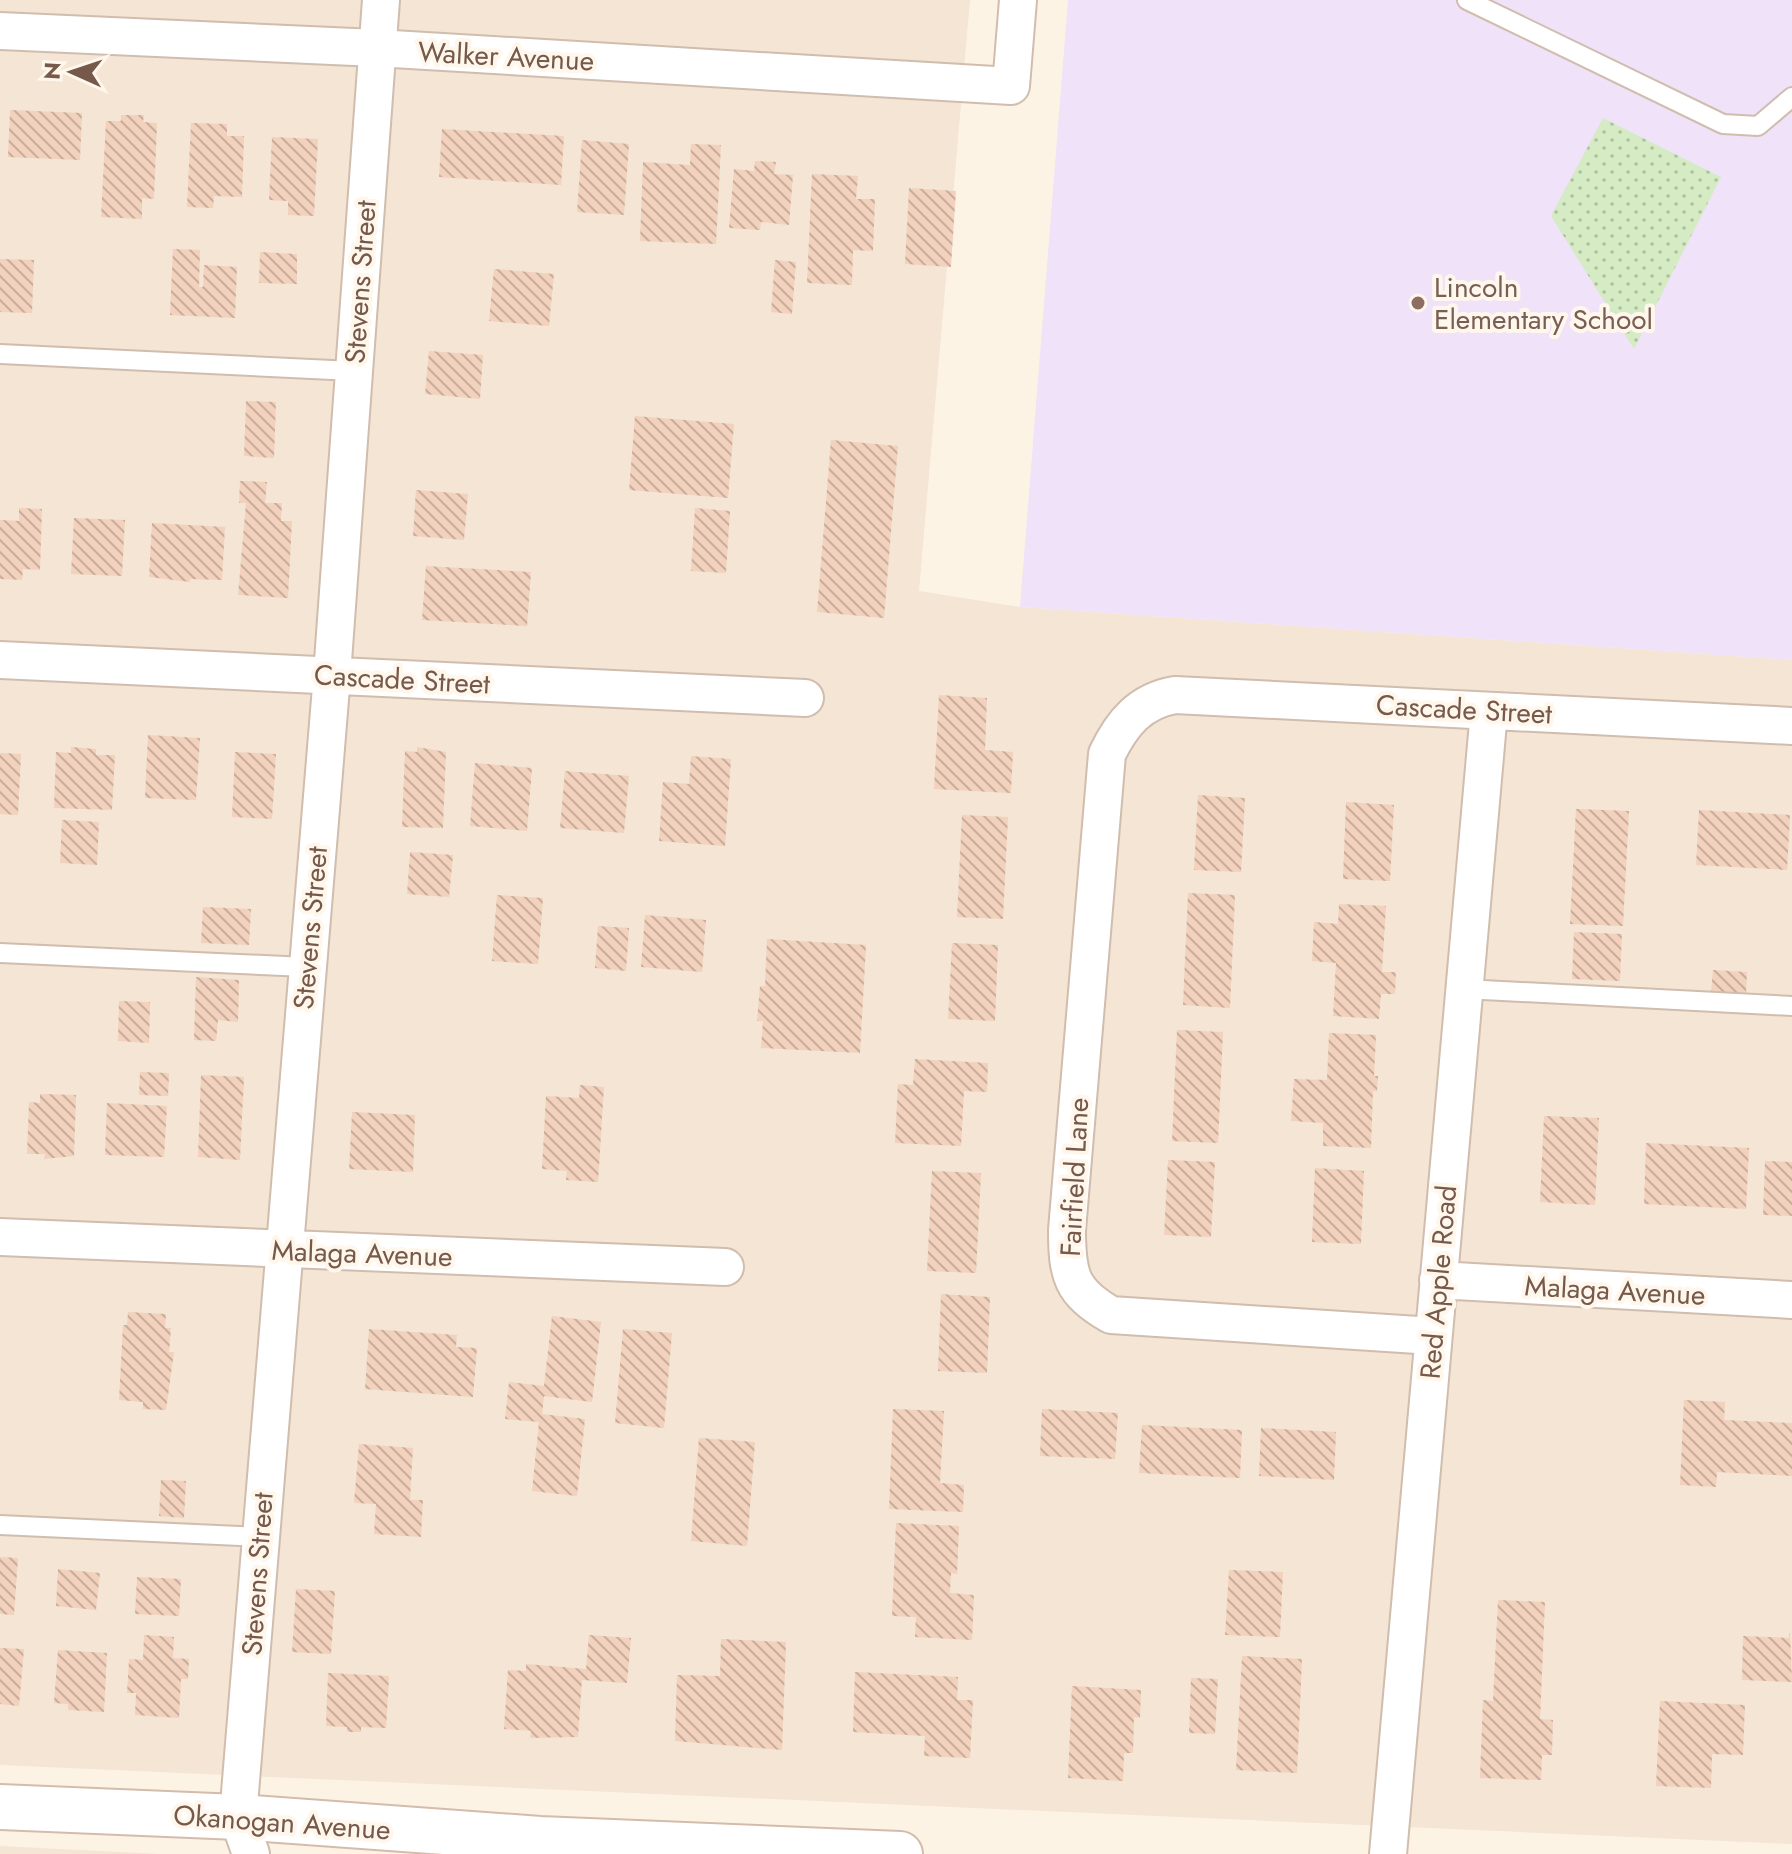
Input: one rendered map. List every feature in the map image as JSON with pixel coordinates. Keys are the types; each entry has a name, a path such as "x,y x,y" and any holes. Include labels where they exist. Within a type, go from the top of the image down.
{"street":[{"name":"Stevens Street","path":"244,1836 260,1537 332,675 381,0"},
{"name":"Walker Avenue","path":"0,31 376,48 1011,86 1018,0"},
{"name":"Cascade Street","path":"0,660 805,698"},
{"name":"Cascade Street","path":"1139,709 1156,698 1175,695 1792,726"},
{"name":"Fairfield Lane","path":"1139,709 1120,726 1107,754 1067,1230 1067,1268 1084,1300 1111,1315 1433,1336"},
{"name":"Red Apple Road","path":"1388,1854 1489,711"},
{"name":"Malaga Avenue","path":"0,1237 725,1267"},
{"name":"Malaga Avenue","path":"1438,1280 1792,1300"},
{"name":"Okanogan Avenue","path":"0,1807 244,1836 540,1847 900,1854"}],"lane":[{"path":"1467,0 1723,124 1758,126 1792,97"},
{"path":"0,354 353,371"},
{"path":"0,953 306,967"},
{"path":"1464,989 1792,1006"},
{"path":"0,1525 260,1537"}],"shaded area":[{"path":"0,0 970,0 919,591 1020,607 1792,660 1792,1844 0,1765"},
{"name":"Lincoln Elementary School","path":"1068,0 1792,0 1792,660 1020,607"},
{"path":"0,1846 160,1854 0,1854"}],"green space":[{"path":"1603,118 1721,177 1634,349 1551,216"}],"building":[{"path":"10,110 82,113 80,160 8,157"},
{"path":"121,115 144,115 143,122 157,123 154,199 142,198 142,219 101,217 106,121 121,121"},
{"path":"191,123 227,124 227,136 244,136 242,197 214,196 213,208 187,207"},
{"path":"442,129 564,136 561,185 439,177"},
{"path":"272,137 318,139 314,216 288,215 288,201 269,200"},
{"path":"582,140 629,144 624,215 577,212"},
{"path":"691,144 721,145 716,244 640,241 643,162 690,165"},
{"path":"755,161 776,162 774,174 793,175 789,225 761,222 760,230 729,228 734,169 754,171"},
{"path":"812,174 858,176 856,199 875,199 873,251 853,250 852,285 807,283"},
{"path":"909,188 956,191 951,267 905,264"},
{"path":"173,249 200,250 199,287 203,287 204,265 237,267 235,318 170,315"},
{"path":"260,252 297,254 297,284 259,283"},
{"path":"0,259 34,260 32,313 0,312"},
{"path":"775,260 796,262 792,314 771,312"},
{"path":"494,269 554,274 549,326 489,321"},
{"path":"429,351 483,355 480,399 425,394"},
{"path":"246,401 276,402 274,458 244,456"},
{"path":"635,416 734,424 728,498 629,490"},
{"path":"831,440 898,446 884,618 817,612"},
{"path":"240,481 267,482 265,503 282,503 281,521 292,521 288,598 238,595 246,503 239,503"},
{"path":"416,490 468,494 464,540 413,536"},
{"path":"19,508 42,509 40,570 23,569 22,580 0,579 0,520 19,521"},
{"path":"695,508 730,511 726,573 691,571"},
{"path":"74,518 125,520 122,576 71,574"},
{"path":"152,523 225,527 222,580 190,579 190,582 149,577"},
{"path":"426,566 531,572 527,626 422,620"},
{"path":"939,695 987,698 985,750 1013,752 1011,793 934,789"},
{"path":"148,735 200,738 196,800 145,798"},
{"path":"71,747 96,749 96,755 115,755 112,810 54,808 56,752 71,753"},
{"path":"417,747 446,752 443,828 402,827 405,751 417,752"},
{"path":"235,752 276,754 272,819 232,817"},
{"path":"0,753 21,754 18,815 0,814"},
{"path":"691,756 731,759 725,846 659,841 663,782 689,784"},
{"path":"475,763 532,768 527,831 470,826"},
{"path":"565,771 629,776 624,833 560,828"},
{"path":"1198,795 1245,798 1241,872 1194,870"},
{"path":"1346,802 1394,805 1390,881 1343,879"},
{"path":"1576,809 1629,811 1623,926 1570,924"},
{"path":"1699,810 1790,815 1787,870 1696,865"},
{"path":"962,815 1008,817 1003,919 957,917"},
{"path":"62,820 99,822 97,865 60,863"},
{"path":"410,852 453,855 449,897 407,894"},
{"path":"1188,893 1235,895 1230,1008 1183,1005"},
{"path":"497,895 543,898 538,964 492,961"},
{"path":"1339,904 1386,906 1382,972 1396,972 1395,994 1381,994 1379,1019 1333,1016 1336,963 1312,961 1314,922 1338,924"},
{"path":"203,907 251,909 249,945 201,943"},
{"path":"645,915 706,920 702,972 641,967"},
{"path":"598,926 629,928 626,971 595,968"},
{"path":"1574,932 1622,934 1620,981 1572,979"},
{"path":"767,939 866,945 860,1053 761,1048 763,1021 757,1021 760,986 765,986"},
{"path":"952,943 998,945 995,1021 948,1019"},
{"path":"1713,970 1747,972 1746,995 1711,993"},
{"path":"196,977 239,980 238,1022 218,1020 216,1041 194,1040"},
{"path":"119,1001 150,1002 149,1043 118,1041"},
{"path":"1177,1030 1223,1032 1218,1143 1172,1141"},
{"path":"1329,1033 1376,1035 1374,1076 1378,1076 1377,1091 1373,1091 1371,1148 1323,1146 1323,1123 1291,1121 1294,1079 1327,1080"},
{"path":"915,1059 988,1063 987,1092 964,1091 961,1146 895,1143 898,1084 913,1085"},
{"path":"140,1072 169,1073 168,1096 139,1095"},
{"path":"201,1075 244,1077 240,1160 198,1157"},
{"path":"580,1085 604,1087 598,1182 566,1180 567,1171 542,1169 546,1096 579,1098"},
{"path":"40,1094 76,1095 74,1156 44,1159 45,1154 27,1154 29,1102 40,1103"},
{"path":"107,1103 167,1106 164,1157 105,1155"},
{"path":"352,1112 415,1115 413,1172 349,1169"},
{"path":"1544,1116 1599,1118 1595,1205 1540,1202"},
{"path":"1646,1143 1749,1148 1746,1209 1644,1204"},
{"path":"1168,1160 1215,1162 1211,1237 1164,1235"},
{"path":"1765,1161 1792,1162 1792,1216 1763,1215"},
{"path":"1315,1168 1364,1171 1361,1244 1312,1242"},
{"path":"932,1171 981,1173 976,1273 927,1271"},
{"path":"941,1294 990,1297 987,1373 938,1371"},
{"path":"128,1312 166,1314 165,1328 171,1328 169,1352 174,1352 166,1410 143,1409 143,1402 119,1400 123,1325 127,1325"},
{"path":"552,1316 601,1322 592,1402 544,1396 542,1414 585,1419 577,1496 532,1491 539,1422 505,1419 509,1382 544,1386"},
{"path":"369,1329 457,1335 456,1347 477,1348 473,1397 365,1389"},
{"path":"623,1329 672,1333 664,1428 615,1423"},
{"path":"1684,1400 1725,1402 1724,1420 1792,1423 1792,1476 1717,1472 1716,1487 1680,1485"},
{"path":"893,1409 944,1411 940,1483 964,1485 963,1512 889,1509"},
{"path":"1042,1409 1118,1413 1115,1459 1040,1456"},
{"path":"1142,1425 1242,1430 1240,1478 1139,1473"},
{"path":"1261,1428 1336,1432 1334,1480 1259,1476"},
{"path":"699,1438 755,1442 747,1546 691,1541"},
{"path":"359,1444 413,1448 410,1500 423,1500 421,1537 374,1534 376,1504 354,1503"},
{"path":"161,1480 186,1481 184,1518 159,1516"},
{"path":"896,1523 959,1526 957,1574 951,1573 950,1593 974,1595 972,1640 915,1637 916,1617 892,1616"},
{"path":"0,1557 18,1558 14,1615 0,1614"},
{"path":"58,1569 100,1573 96,1610 56,1606"},
{"path":"1229,1570 1283,1572 1280,1637 1225,1635"},
{"path":"137,1577 181,1579 179,1616 135,1614"},
{"path":"296,1589 335,1591 331,1654 292,1652"},
{"path":"1498,1600 1545,1602 1540,1719 1553,1720 1552,1755 1542,1755 1541,1780 1480,1778 1483,1700 1493,1701"},
{"path":"1790,1632 1792,1682 1742,1680 1743,1636 1789,1638"},
{"path":"144,1635 174,1637 173,1658 189,1659 188,1679 181,1679 179,1718 135,1715 136,1693 127,1693 129,1659 143,1660"},
{"path":"589,1635 631,1638 627,1683 582,1680 578,1737 530,1738 531,1731 504,1729 508,1670 526,1671 526,1664 586,1669"},
{"path":"721,1639 786,1642 782,1750 675,1741 677,1675 720,1676"},
{"path":"0,1648 24,1649 19,1706 0,1704"},
{"path":"58,1650 107,1653 104,1712 68,1710 68,1704 54,1703"},
{"path":"1242,1656 1302,1659 1297,1773 1236,1770"},
{"path":"855,1672 958,1677 957,1700 973,1700 970,1758 924,1756 925,1736 853,1732"},
{"path":"328,1673 389,1676 386,1728 361,1727 361,1732 347,1732 347,1727 326,1726"},
{"path":"1191,1678 1218,1679 1215,1734 1189,1733"},
{"path":"1072,1686 1141,1690 1140,1718 1134,1717 1133,1753 1124,1753 1123,1781 1068,1778"},
{"path":"1660,1701 1745,1705 1743,1755 1712,1754 1711,1788 1656,1786"}],"place":[{"name":"Lincoln Elementary School","path":"1418,303"}]}
